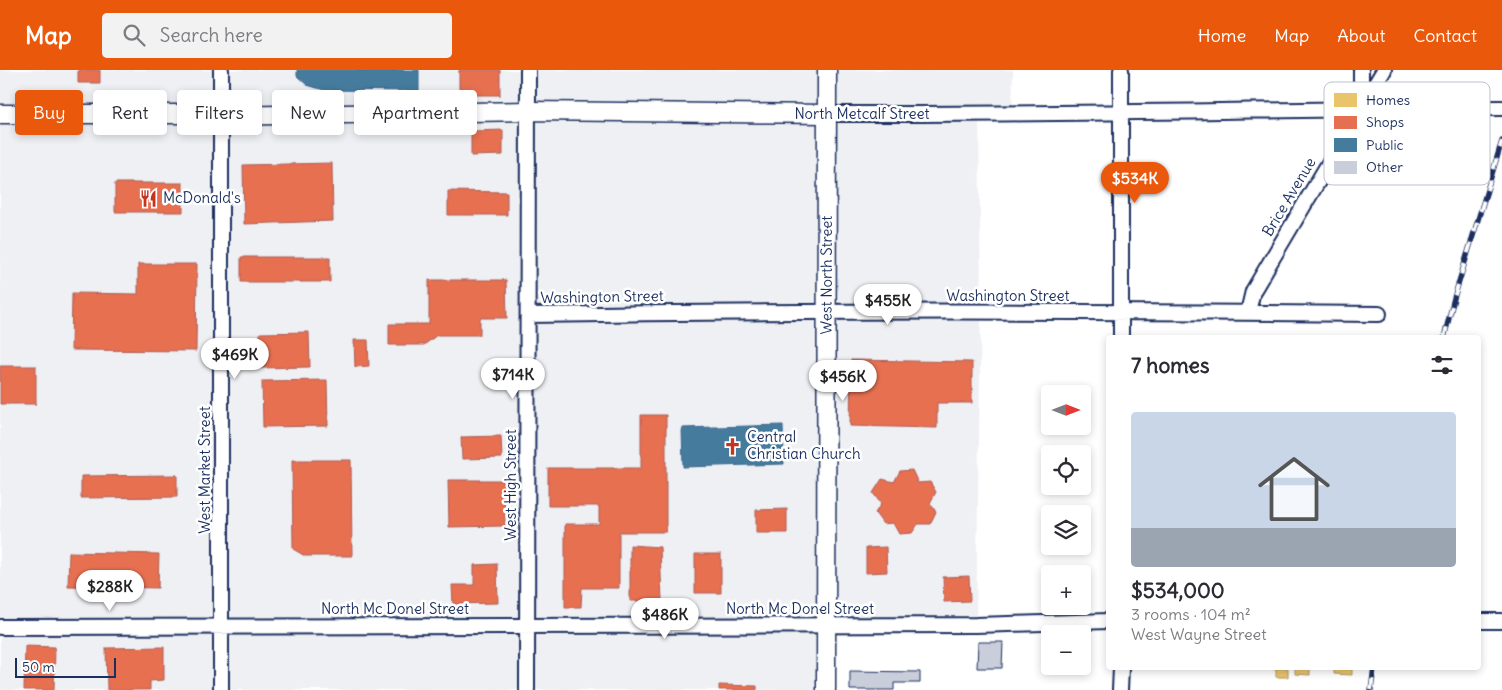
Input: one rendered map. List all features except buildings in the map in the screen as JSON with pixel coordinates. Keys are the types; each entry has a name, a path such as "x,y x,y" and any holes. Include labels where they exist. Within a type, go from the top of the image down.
{"main road":[{"name":"West North Street","path":"826,690 827,70"},
{"name":"North Metcalf Street","path":"262,115 529,111 827,114"},
{"name":"North Metcalf Street","path":"0,114 177,114"}],"street":[{"name":"West Market Street","path":"221,70 221,90"},
{"name":"West High Street","path":"527,690 528,70"},
{"path":"1121,70 1121,335"},
{"path":"1377,82 1384,70"},
{"name":"North Metcalf Street","path":"827,114 1324,109"},
{"name":"West Market Street","path":"221,135 221,690"},
{"name":"Brice Avenue","path":"1248,312 1253,291 1324,170"},
{"name":"Washington Street","path":"528,315 827,312 1248,312 1379,314"},
{"name":"North Mc Donel Street","path":"0,627 976,625 1106,621"},
{"path":"1481,621 1502,621"},
{"path":"1120,670 1120,690"}],"shaded area":[{"path":"0,70 1013,70 1012,114 979,114 981,312 976,625 827,625 826,690 0,690"}],"railway":[{"path":"1490,180 1502,141"},
{"path":"1445,335 1489,185"},
{"path":"1371,690 1374,670"}],"place":[{"name":"McDonald's","path":"149,198"},
{"name":"Central Christian Church","path":"733,446"}]}
